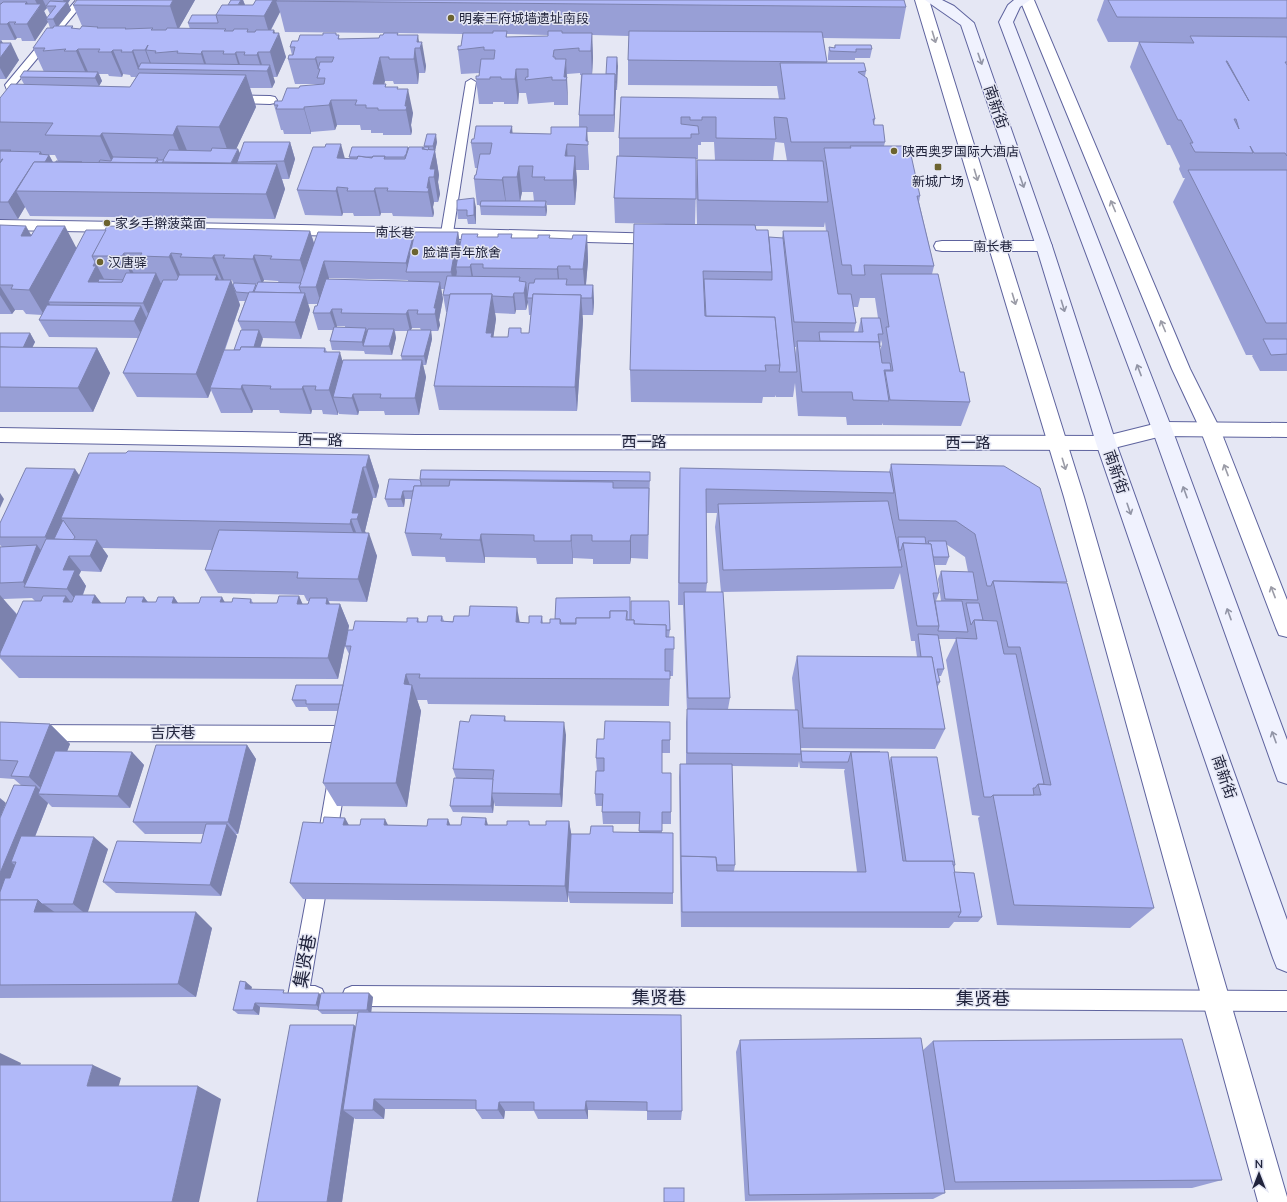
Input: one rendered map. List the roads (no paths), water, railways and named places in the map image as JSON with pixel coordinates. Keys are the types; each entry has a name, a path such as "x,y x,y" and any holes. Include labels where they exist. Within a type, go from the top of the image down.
{"main road":[{"name":"南新街","path":"932,0 949,8 967,23 1044,246 1106,443 1287,958"},
{"path":"1023,0 1015,5 1006,22 1162,430 1287,773"}],"street":[{"path":"922,0 1057,443 1273,1202"},
{"path":"1027,0 1181,369 1210,430 1287,628"},
{"path":"7,95 30,95"},
{"path":"206,99 270,100"},
{"name":"南长巷","path":"0,225 447,233 679,239"},
{"name":"南长巷","path":"942,246 1044,246"},
{"name":"西一路","path":"0,435 416,442 1106,443 1162,430 1287,430"}],"lane":[{"path":"0,117 10,85 81,0"},
{"path":"447,233 471,82"},
{"name":"吉庆巷","path":"0,733 346,734"},
{"name":"集贤巷","path":"346,734 298,996 1287,1001"}],"place":[{"name":"明秦王府城墙遗址南段","path":"451,18"},
{"name":"陕西奥罗国际大酒店","path":"894,151"},
{"name":"新城广场","path":"938,167"},
{"name":"家乡手擀菠菜面","path":"107,223"},
{"name":"脸谱青年旅舍","path":"415,252"},
{"name":"汉唐驿","path":"100,262"}]}
